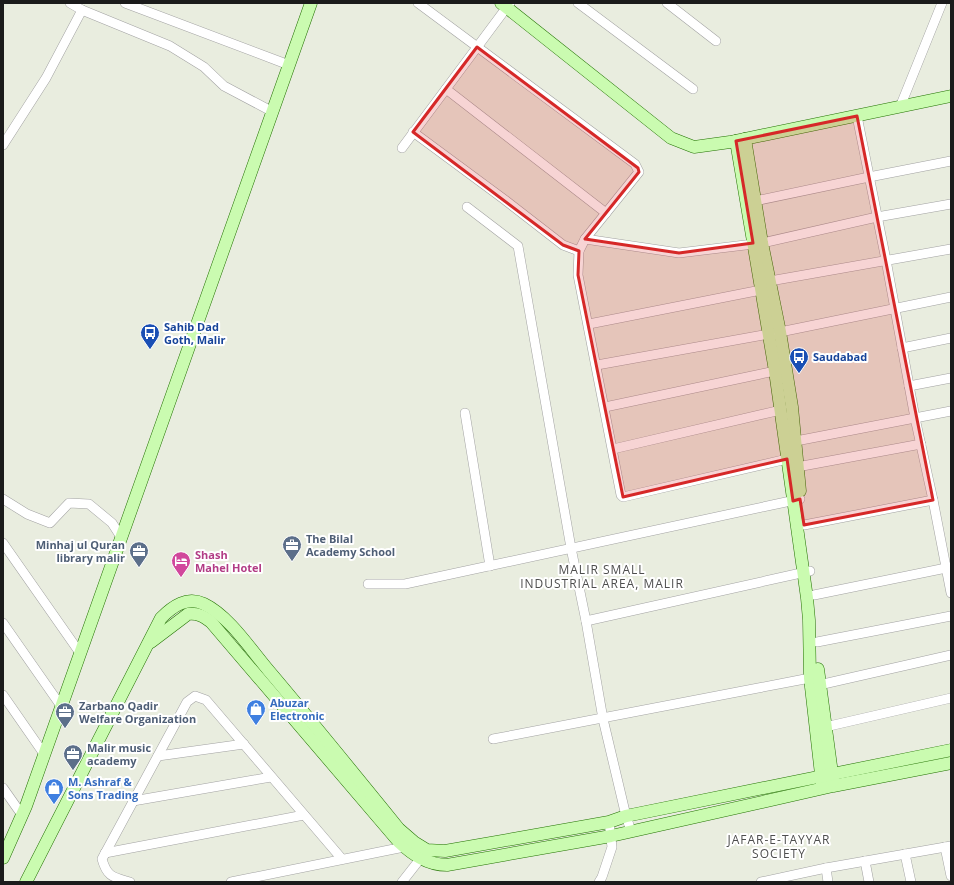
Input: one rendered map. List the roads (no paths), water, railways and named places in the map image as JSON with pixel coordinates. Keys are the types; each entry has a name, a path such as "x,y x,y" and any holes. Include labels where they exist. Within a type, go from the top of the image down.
{"street":[{"path":"70,3 82,10 170,46 204,67 224,86 273,112"},
{"path":"125,3 289,65"},
{"path":"3,858 22,815 44,754 311,3"},
{"path":"418,3 635,164 639,172 585,239 579,251 578,275 589,324 621,495 623,497 787,459"},
{"path":"578,3 694,88"},
{"path":"667,3 716,41"},
{"path":"900,107 942,3"},
{"path":"402,148 477,47 506,4 670,138 694,147 741,140 900,107 950,95"},
{"path":"3,145 46,78 82,10"},
{"path":"446,89 606,213"},
{"path":"857,116 886,260 915,418 948,568 951,593"},
{"path":"414,132 563,245 579,251"},
{"path":"741,140 756,200 757,243"},
{"path":"741,140 757,243 774,333 792,407 796,441 797,500 806,572 814,595 818,642 815,681"},
{"path":"756,200 951,161"},
{"path":"585,239 679,252 757,243 877,217 951,204"},
{"path":"467,207 518,246 571,548 586,621 603,719 626,816 631,831"},
{"path":"589,324 765,285 886,260 951,249"},
{"path":"597,365 774,333 951,297"},
{"path":"774,333 775,371 787,459 804,525 809,620 827,774"},
{"path":"902,348 951,338"},
{"path":"605,407 775,371"},
{"path":"909,386 951,378"},
{"path":"613,449 781,410"},
{"path":"796,441 951,411"},
{"path":"465,413 490,566"},
{"path":"797,467 921,444"},
{"path":"3,499 27,514 50,523 69,503 89,504 112,522 121,537"},
{"path":"368,584 405,584 797,500"},
{"path":"804,525 933,500"},
{"path":"3,543 80,653"},
{"path":"814,595 948,568"},
{"path":"586,621 806,572"},
{"path":"26,882 162,618 172,608 187,601 203,604 223,616 399,829 431,863 447,865 611,836 828,787 951,763"},
{"path":"148,644 188,614 195,613 206,618 404,847 424,854 609,822 626,816 951,750"},
{"path":"818,642 951,616"},
{"path":"3,623 61,706"},
{"path":"493,739 951,655"},
{"path":"3,695 44,754"},
{"path":"130,882 113,877 104,869 102,859 187,702 195,696 206,700 342,860"},
{"path":"825,727 951,698"},
{"path":"819,713 825,727 828,787"},
{"path":"158,756 244,744"},
{"path":"133,801 271,777"},
{"path":"3,788 22,815"},
{"path":"105,853 304,815"},
{"path":"598,882 602,877 612,847 609,822"},
{"path":"762,882 784,880 826,868 948,846 951,876"},
{"path":"231,882 404,847"},
{"path":"402,882 424,854"},
{"path":"905,854 911,882"},
{"path":"865,861 869,882"},
{"path":"826,868 828,882"}],"place":[{"name":"Sahib Dad Goth, Malir","path":"150,350"},
{"name":"Saudabad","path":"799,374"},
{"name":"The Bilal Academy School","path":"292,562"},
{"name":"Minhaj ul Quran library malir","path":"139,568"},
{"name":"Shash Mahel Hotel","path":"181,578"},
{"name":"Abuzar Electronic","path":"256,726"},
{"name":"Zarbano Qadir Welfare Organization","path":"65,729"},
{"name":"Malir music academy","path":"73,771"},
{"name":"M. Ashraf & Sons Trading","path":"54,805"}],"district":[{"name":"MALIR SMALL INDUSTRIAL AREA, MALIR","path":"602,577"},
{"name":"JAFAR-E-TAYYAR SOCIETY","path":"779,847"}]}
